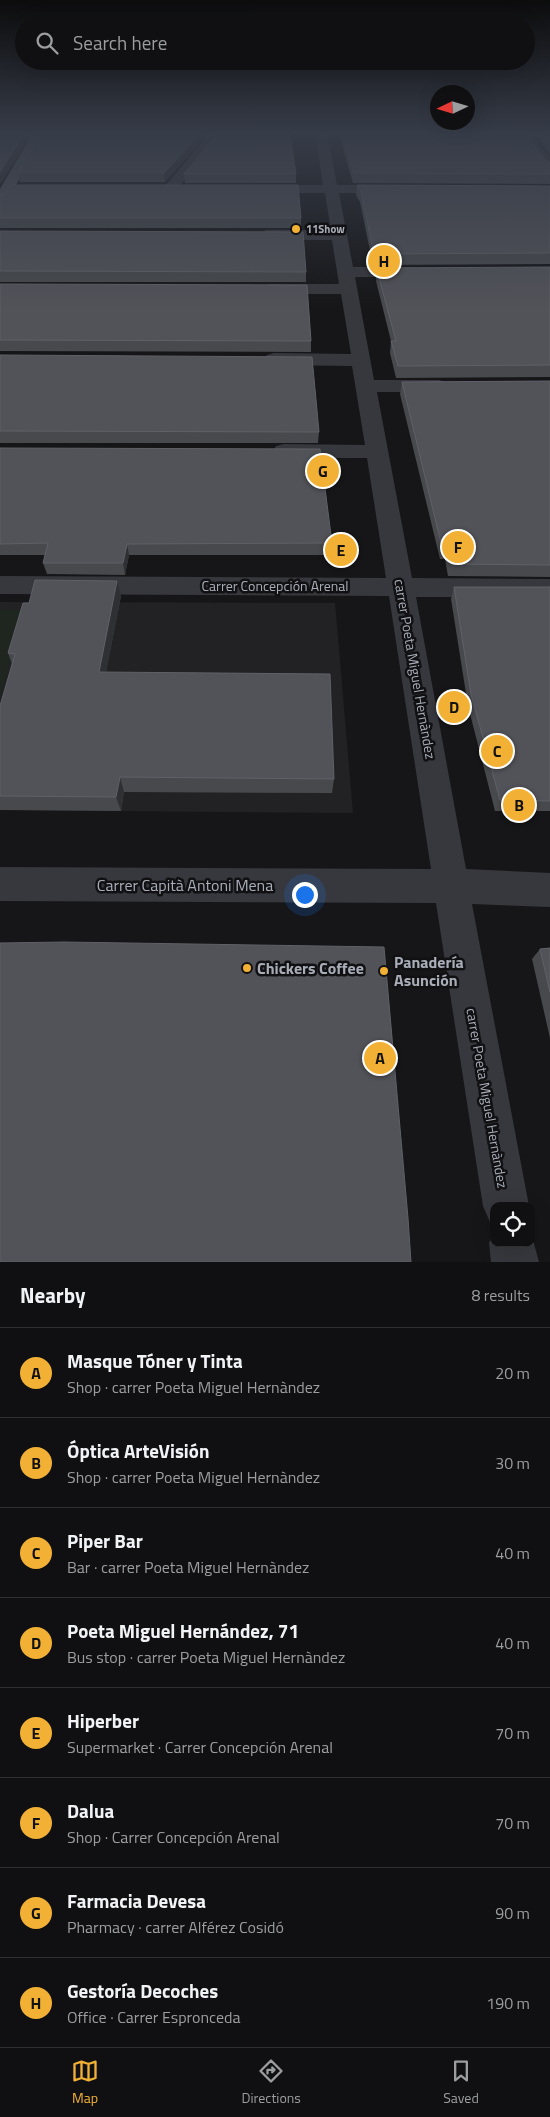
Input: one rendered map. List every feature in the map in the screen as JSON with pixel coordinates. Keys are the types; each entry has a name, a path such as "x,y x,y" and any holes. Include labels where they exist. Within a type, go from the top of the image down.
{"street":[{"name":"carrer Poeta Miguel Hernàndez","path":"333,192 340,235 341,283 361,360 378,452 444,831 451,886 505,1202"},
{"path":"255,235 340,235"},
{"path":"255,289 341,283 434,272"},
{"path":"255,359 361,360"},
{"path":"366,386 462,386"},
{"path":"266,451 378,452"},
{"name":"Carrer Concepción Arenal","path":"0,585 550,588"},
{"name":"Carrer Capità Antoni Mena","path":"0,884 451,886 550,890"},
{"path":"513,1247 515,1262"}],"shaded area":[{"path":"0,602 335,603 353,813 0,810"},
{"path":"0,610 24,610 0,698"}],"building":[{"path":"299,192 301,218 0,218 0,196 6,193"},
{"path":"361,192 550,192 550,253 374,254"},
{"path":"0,231 303,232 306,272 0,271"},
{"path":"550,267 550,365 398,366 391,341 396,341 378,268"},
{"path":"0,284 307,285 311,341 0,340"},
{"path":"0,355 312,357 319,432 0,431"},
{"path":"550,381 550,565 451,564 448,547 442,547 402,382"},
{"path":"0,448 320,449 332,543 127,544 123,563 43,563 48,543 0,544"},
{"path":"35,580 117,581 99,672 330,674 334,779 120,777 116,797 0,796 0,706 15,654 8,653 23,603 29,603"},
{"path":"454,587 550,587 550,801 500,800 471,694"},
{"path":"64,942 384,947 411,1262 0,1262 0,943"},
{"path":"550,948 550,992 540,949"}],"place":[{"name":"11Show","path":"296,229"},
{"name":"Gestoría Decoches","path":"384,261"},
{"name":"Farmacia Devesa","path":"323,471"},
{"name":"Dalua","path":"458,547"},
{"name":"Hiperber","path":"341,550"},
{"name":"Poeta Miguel Hernández, 71","path":"454,707"},
{"name":"Piper Bar","path":"497,751"},
{"name":"Óptica ArteVisión","path":"519,805"},
{"name":"Chickers Coffee","path":"247,968"},
{"name":"Panadería Asunción","path":"384,971"},
{"name":"Masque Tóner y Tinta","path":"380,1058"}]}
